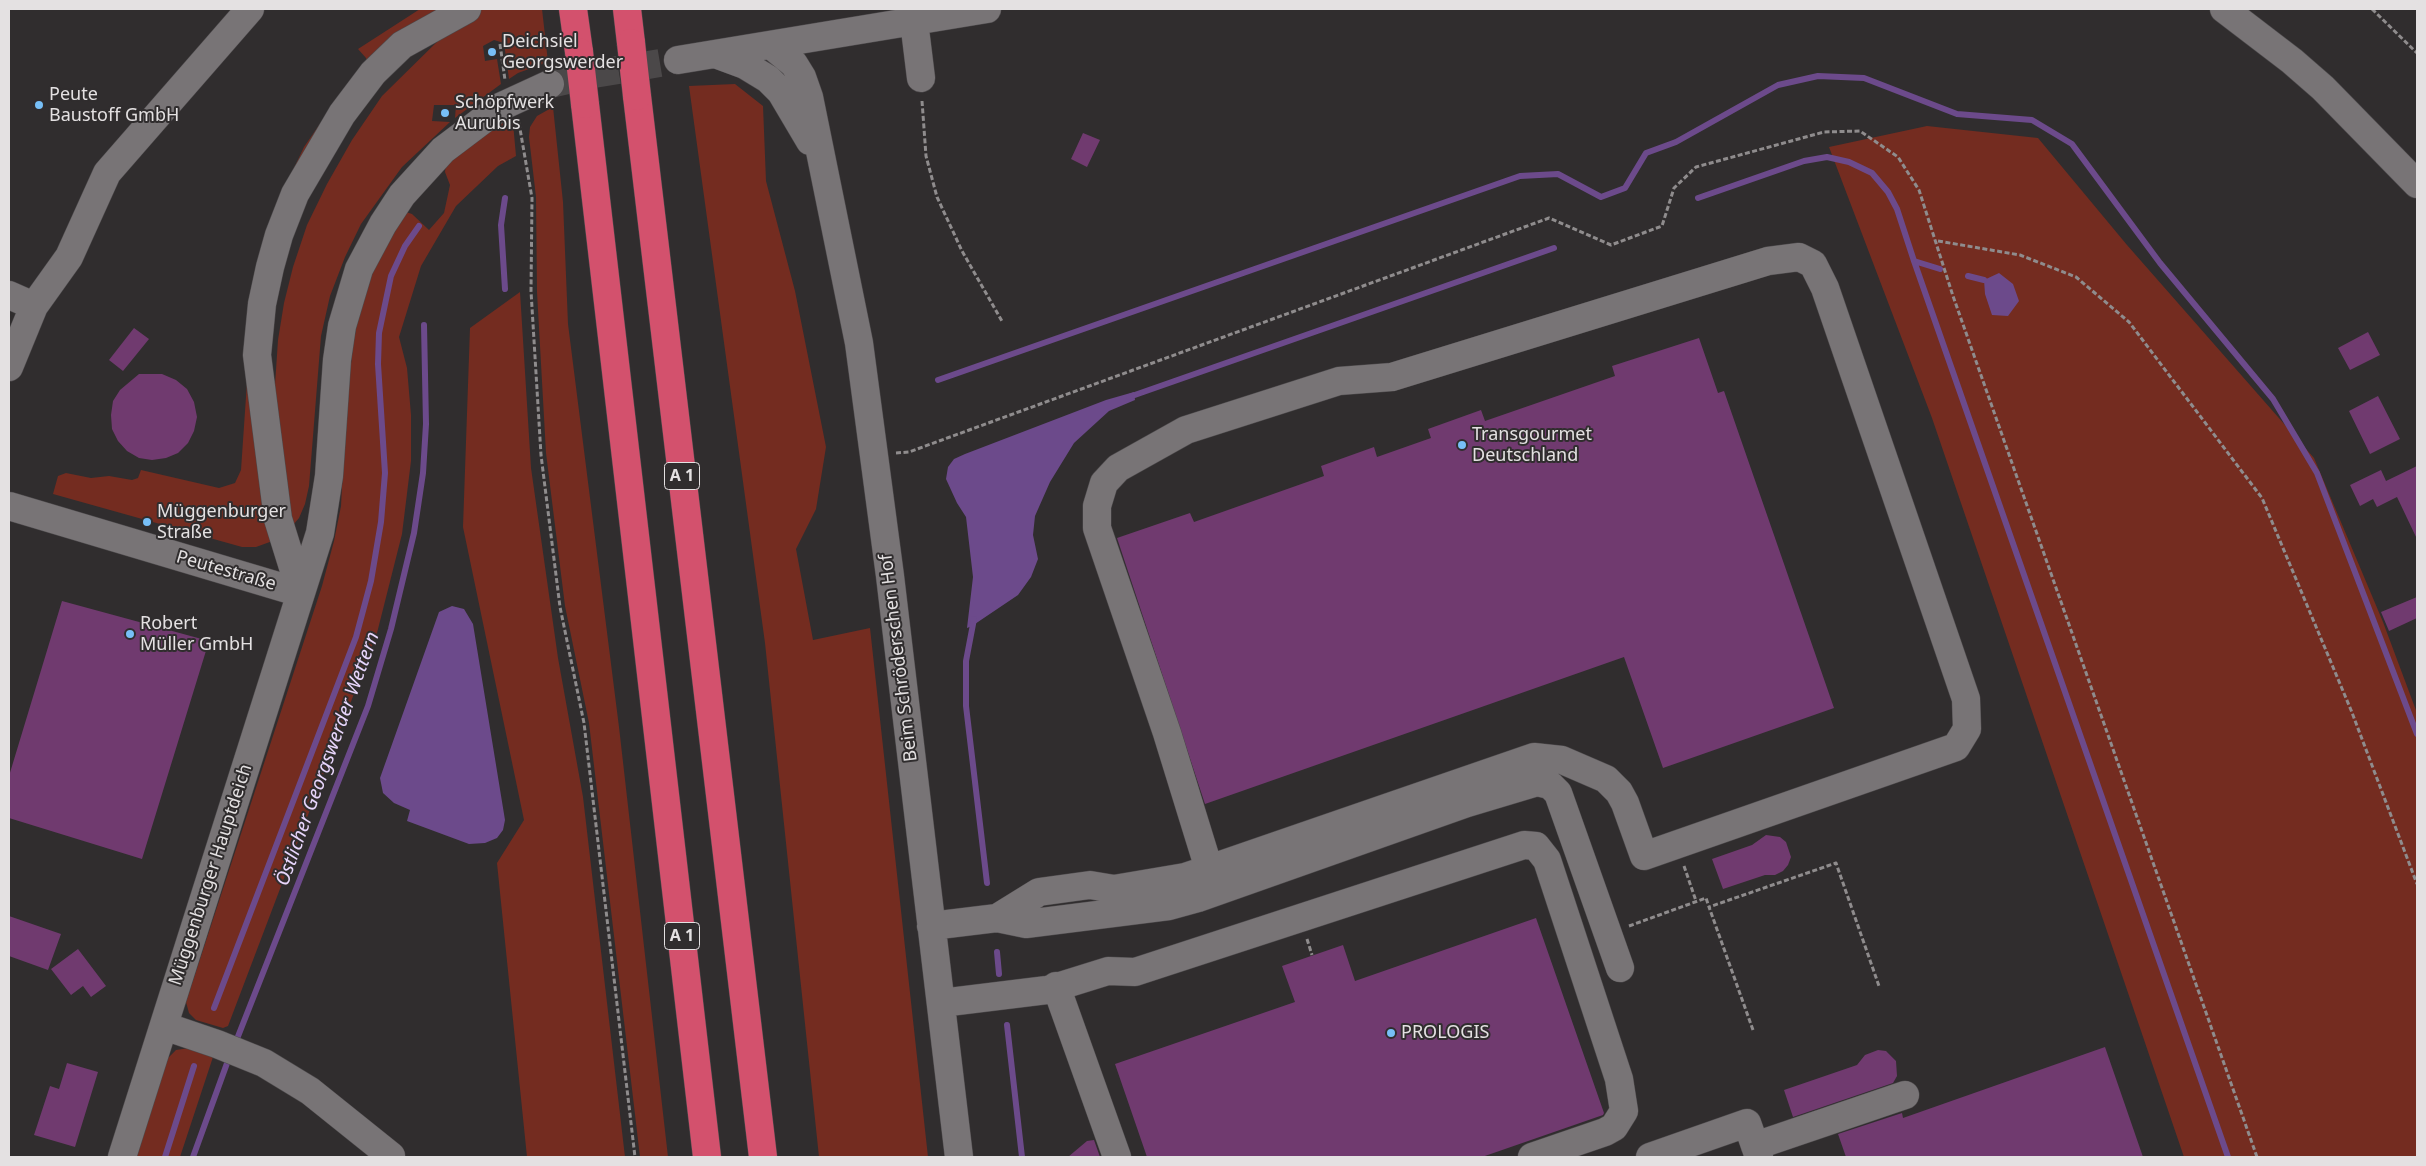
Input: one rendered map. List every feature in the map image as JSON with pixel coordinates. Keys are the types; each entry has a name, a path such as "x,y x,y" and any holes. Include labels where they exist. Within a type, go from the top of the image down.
{"highway":[{"name":"A 1","path":"573,9 707,1157"},
{"name":"A 1","path":"627,9 763,1157"}],"street":[{"path":"9,367 34,306 69,257 107,174 250,9"},
{"path":"301,593 278,519 257,355 262,304 272,259 295,194 342,114 373,73 402,45 467,9"},
{"path":"678,60 718,55 823,35 987,9"},
{"path":"2224,9 2292,61 2323,88 2417,184"},
{"path":"914,21 921,78"},
{"name":"Beim Schröderschen Hof","path":"772,46 794,64 805,85 859,343 959,1157"},
{"name":"Beim Schröderschen Hof","path":"718,55 745,65 768,79 781,92 822,162"},
{"name":"Müggenburger Hauptdeich","path":"122,1157 301,593 324,512 337,360 342,326 359,269 382,224 420,174 443,150 516,100 550,84"},
{"path":"997,918 1039,892 1090,885 1114,889 1168,881 1209,869 1534,756 1562,760 1606,779 1619,792 1625,803 1644,856 1950,751 1960,744 1967,729 1966,699 1825,288 1813,264 1799,257 1768,261 1392,377 1339,381 1186,430 1118,468 1104,483 1097,506 1097,528 1167,733 1209,869"},
{"path":"9,295 34,306"},
{"name":"Peutestraße","path":"9,506 301,593"},
{"path":"931,926 997,918 1026,924 1169,906 1198,898 1468,803 1537,782 1550,785 1558,793 1620,968"},
{"path":"940,1003 1047,990 1108,971 1134,972 1524,845 1536,846 1547,860 1619,1079 1624,1111 1614,1127 1605,1132 1532,1157"},
{"path":"1056,986 1117,1157"},
{"path":"164,1026 264,1063 310,1091 391,1156"},
{"path":"1650,1157 1747,1123 1756,1152 1905,1095"}],"path":[{"path":"2372,9 2417,53"},
{"path":"500,44 504,70"},
{"path":"921,78 926,156 937,196 962,252 1002,323"},
{"path":"516,100 532,198 532,291 541,454 560,607 584,723 634,1157"},
{"path":"874,453 909,452 1549,218 1611,246 1662,226 1674,188 1696,167 1824,132 1860,131 1898,157 1919,190 1937,241 1956,305 2257,1157"},
{"path":"1937,241 2020,255 2076,277 2128,322 2262,498 2351,710 2417,884"},
{"path":"1677,844 1696,901"},
{"path":"1710,907 1836,863 1879,986"},
{"path":"1608,935 1706,898 1752,1030"}],"shaded area":[{"path":"420,9 456,9 332,126 261,301 278,539 256,547 242,547 53,494 58,476 66,473 91,478 109,476 132,480 138,478 141,470 219,488 235,483 241,470 249,353 283,191 304,147 339,96 367,62 358,49"},
{"path":"477,9 542,9 548,62 518,73 509,79 504,43 494,40 483,46 485,61 497,59 501,84 455,118 456,105 434,105 432,121 450,122 402,167 361,224 345,257 330,296 321,336 309,486 305,504 299,518 288,531 275,439 275,385 278,340 284,303 293,267 307,225 327,184 352,140 382,96 447,32"},
{"path":"735,84 763,106 766,181 795,291 826,447 816,509 796,549 813,640 870,628 928,1157 819,1157 765,643 689,86"},
{"path":"553,107 563,202 568,324 619,727 668,1157 640,1157 589,723 565,606 546,453 537,292 536,197 529,137 530,127 537,116"},
{"path":"506,118 513,123 516,156 498,166 456,206 421,266 399,337 407,368 411,415 411,461 402,534 377,633 228,1026 223,1028 196,1020 189,1013 186,1002 322,586 334,541 341,506 346,406 353,346 360,306 370,275 406,212 412,214 429,230 444,213 450,185 445,172 446,163"},
{"path":"1927,126 2038,138 2127,245 2314,458 2383,622 2417,713 2417,1157 2184,1157 1932,418 1829,147"},
{"path":"1999,273 2013,284 2019,301 2008,316 1992,315 1985,294 1984,280"},
{"path":"520,292 531,468 558,658 583,797 625,1157 527,1157 497,863 524,820 463,527 470,328"},
{"path":"1134,392 1135,400 1109,411 1074,443 1050,482 1035,516 1033,535 1038,559 1031,577 1018,595 967,628 973,577 966,517 946,479 948,467 954,459 965,454 1106,400"},
{"path":"452,606 464,609 473,624 505,820 503,830 497,838 485,843 469,844 407,821 410,810 394,803 383,793 380,778 439,612"},
{"path":"189,1048 213,1057 180,1157 135,1157 167,1059 176,1050"}],"building":[{"path":"1083,133 1100,140 1087,167 1071,159"},
{"path":"134,328 149,339 123,371 109,360"},
{"path":"2368,332 2380,355 2350,370 2338,348"},
{"path":"1699,338 1718,393 1724,391 1834,708 1663,768 1624,657 1205,804 1117,538 1190,513 1194,522 1324,476 1321,466 1374,447 1377,457 1431,438 1428,429 1481,410 1485,421 1615,376 1612,366"},
{"path":"139,374 162,374 176,380 187,389 194,402 197,417 194,431 188,443 178,453 166,458 152,460 139,458 127,451 118,441 112,429 113,401 120,390"},
{"path":"2378,396 2400,439 2370,454 2349,411"},
{"path":"2417,466 2417,539 2397,497 2377,507 2373,499 2360,506 2350,485 2381,470 2386,481"},
{"path":"2417,597 2417,618 2389,631 2381,612"},
{"path":"62,601 209,641 142,859 9,818 9,776"},
{"path":"1766,835 1780,837 1786,842 1791,857 1788,865 1783,871 1775,875 1765,875 1723,889 1712,859 1752,845"},
{"path":"9,916 61,934 48,970 9,956"},
{"name":"PROLOGIS","path":"1536,918 1604,1113 1603,1115 1482,1157 1147,1157 1115,1064 1295,1002 1282,966 1343,945 1355,981"},
{"path":"78,949 106,986 91,997 83,986 71,995 51,969"},
{"path":"2105,1047 2143,1157 1846,1157 1838,1134 1902,1113 1903,1118"},
{"path":"1878,1050 1886,1051 1896,1061 1897,1076 1893,1083 1793,1117 1784,1090 1857,1065 1865,1055"},
{"path":"67,1063 98,1072 75,1147 34,1135 50,1086 59,1089"},
{"path":"1094,1140 1100,1157 1068,1157 1087,1141"}],"waterway":[{"path":"938,380 1520,176 1558,174 1601,197 1625,188 1646,153 1676,142 1778,85 1818,76 1864,78 1957,114 2032,120 2072,144 2160,263 2273,399 2317,473 2417,734"},
{"path":"1698,198 1804,161 1827,157 1849,162 1872,173 1888,192 1897,209 2228,1157"},
{"path":"505,198 501,225 505,289"},
{"path":"214,1008 356,637 371,581 381,522 385,473 378,364 379,333 391,276 405,246 419,226"},
{"path":"1129,397 1554,248"},
{"path":"1914,261 1940,269"},
{"path":"1968,276 1984,280"},
{"name":"Östlicher Georgswerder Wettern","path":"235,1044 368,706 391,629 414,533 423,473 426,424 424,325"},
{"path":"974,619 966,661 966,706 987,883"},
{"path":"997,952 999,974"},
{"path":"1007,1025 1022,1157"},
{"name":"Östlicher Georgswerder Wettern","path":"193,1157 230,1055"},
{"path":"165,1157 194,1066"}],"tunnel":[{"path":"550,84 594,74 678,60"}],"place":[{"name":"Deichsiel Georgswerder","path":"492,52"},
{"name":"Peute Baustoff GmbH","path":"39,105"},
{"name":"Schöpfwerk Aurubis","path":"445,113"},
{"name":"Transgourmet Deutschland","path":"1462,445"},
{"name":"Müggenburger Straße","path":"147,522"},
{"name":"Robert Müller GmbH","path":"130,634"},
{"name":"PROLOGIS","path":"1391,1033"}]}
